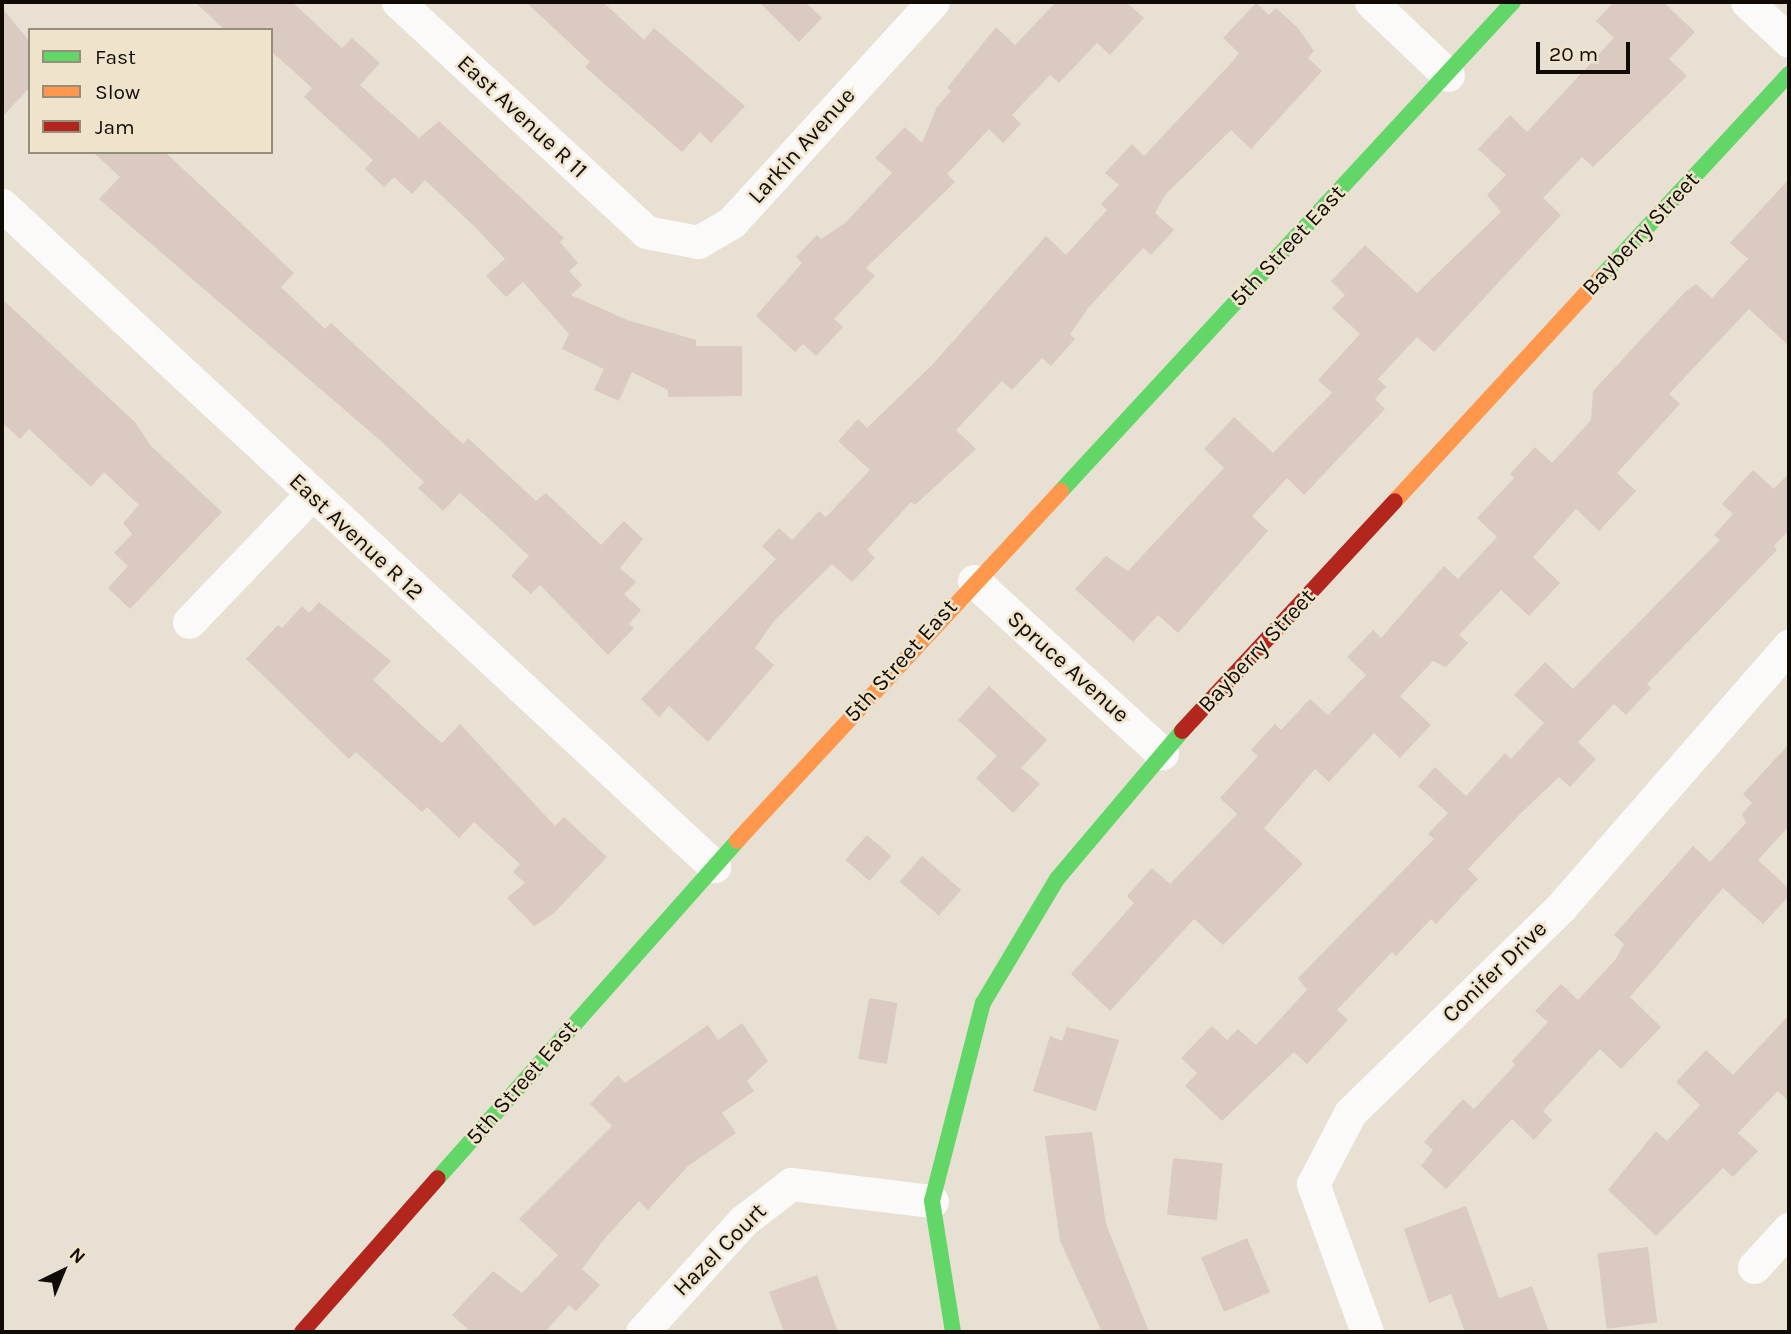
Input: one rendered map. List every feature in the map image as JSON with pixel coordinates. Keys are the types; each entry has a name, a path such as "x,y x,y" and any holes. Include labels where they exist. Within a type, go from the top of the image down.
{"street":[{"name":"East Avenue R 11","path":"398,2 646,232"},
{"name":"Larkin Avenue","path":"646,232 698,242 732,222 933,2"},
{"path":"1371,2 1448,75"},
{"name":"5th Street East","path":"302,1332 713,866 1513,2"},
{"path":"1747,2 1789,41"},
{"name":"Bayberry Street","path":"953,1332 932,1202 983,1003 1057,879 1162,753 1789,74"},
{"name":"East Avenue R 12","path":"2,205 713,866"},
{"path":"189,622 311,495"},
{"name":"Spruce Avenue","path":"974,582 1162,753"},
{"name":"Conifer Drive","path":"1367,1332 1313,1184 1350,1113 1562,907 1789,646"},
{"name":"Hazel Court","path":"642,1332 743,1221 791,1184 932,1202"},
{"path":"1754,1267 1789,1229"}],"building":[{"path":"195,2 292,2 342,48 352,38 380,63 360,85 419,138 439,121 564,238 560,242 578,263 569,271 582,285 571,295 627,320 696,340 696,346 742,346 742,396 668,397 668,390 632,372 619,401 594,390 604,369 562,349 569,334 523,282 506,297 486,276 505,259 475,227 425,180 412,194 394,177 384,187 365,169 373,160 304,97 312,88 273,53 273,28 223,28"},
{"path":"526,2 603,2 644,40 654,28 745,106 711,143 700,132 682,152 585,67 590,62"},
{"path":"759,2 805,2 822,18 799,42"},
{"path":"1056,2 1126,2 1144,18 1110,55 1097,43 1059,83 1050,75 1012,115 1021,124 1003,143 989,129 947,174 955,182 866,268 875,276 834,319 843,327 816,356 803,344 795,352 756,316 802,263 796,257 817,235 821,239 845,223 892,173 875,158 905,127 922,143 937,107 951,91 947,88 996,27 1015,45"},
{"path":"1614,2 1663,2 1695,32 1669,59 1687,76 1593,167 1582,157 1543,198 1561,215 1434,352 1417,337 1378,379 1386,387 1375,399 1385,409 1304,495 1287,478 1252,516 1268,531 1178,633 1158,615 1133,642 1075,589 1106,556 1128,571 1224,468 1204,449 1234,417 1273,453 1332,393 1318,380 1360,334 1332,308 1345,295 1331,281 1365,245 1417,293 1501,212 1487,195 1506,175 1478,149 1510,115 1527,132 1614,38 1596,21"},
{"path":"1256,3 1269,15 1276,8 1298,28 1314,51 1308,58 1322,71 1251,149 1231,130 1165,195 1155,213 1174,230 1151,255 1143,248 1089,307 1070,334 1075,339 1051,366 1042,358 1012,390 1002,381 956,430 976,449 915,505 911,502 867,550 875,558 852,582 832,564 774,621 755,648 774,665 708,742 669,706 659,717 641,699 776,559 762,546 779,528 792,540 819,511 826,517 870,470 838,441 858,419 867,428 932,365 1046,236 1066,255 1107,210 1101,204 1119,185 1105,173 1132,144 1144,156 1233,61 1239,53 1223,38"},
{"path":"2,8 28,40 28,89 2,117"},
{"path":"95,154 167,154 294,273 281,287 325,329 331,323 463,444 468,438 536,501 546,493 601,545 624,521 643,539 620,568 636,582 624,594 641,610 629,624 634,628 608,655 540,585 531,594 511,576 529,556 486,516 460,493 443,511 418,488 424,482 382,442 99,199 120,177"},
{"path":"1789,179 1789,346 1749,309 1669,394 1680,404 1617,473 1636,491 1599,531 1576,509 1533,557 1560,583 1529,616 1501,590 1459,635 1468,643 1446,667 1433,661 1400,696 1431,725 1400,758 1374,733 1329,782 1315,769 1264,828 1303,864 1223,945 1194,919 1110,1011 1071,974 1134,903 1127,896 1152,868 1170,884 1237,814 1220,798 1258,756 1251,750 1275,724 1281,730 1310,699 1328,715 1366,675 1347,657 1373,630 1381,638 1444,566 1458,579 1497,537 1477,518 1514,478 1510,474 1535,447 1552,463 1591,420 1593,391 1686,291 1696,284 1712,298 1748,259 1730,243"},
{"path":"2,299 135,422 151,446 222,512 130,609 108,588 128,566 114,553 132,534 123,523 139,505 104,472 91,487 29,429 20,439 2,422"},
{"path":"1753,470 1774,489 1789,473 1789,530 1774,546 1777,550 1647,684 1651,688 1626,715 1614,704 1578,742 1596,759 1570,787 1559,777 1520,814 1468,869 1478,879 1436,924 1431,919 1396,956 1392,952 1337,1010 1348,1020 1307,1064 1294,1052 1222,1121 1185,1086 1197,1073 1181,1058 1212,1026 1227,1040 1238,1029 1256,1045 1307,990 1298,978 1434,839 1428,834 1448,813 1418,786 1435,767 1466,796 1505,753 1511,759 1544,723 1514,695 1545,662 1573,689 1720,540 1714,535 1733,514 1722,504"},
{"path":"319,602 391,661 373,680 428,731 442,743 460,724 555,826 564,817 607,857 553,914 534,926 507,898 525,883 513,872 520,864 474,822 459,838 427,807 422,812 356,752 349,759 246,659 278,625 282,628 302,606 309,613"},
{"path":"989,686 1047,740 1021,768 1040,784 1013,813 976,778 997,756 958,720"},
{"path":"1789,744 1789,826 1758,860 1789,889 1789,896 1763,924 1723,888 1630,997 1661,1027 1621,1069 1600,1049 1543,1111 1552,1120 1534,1140 1512,1119 1446,1189 1421,1166 1433,1150 1424,1142 1463,1099 1474,1109 1515,1065 1512,1061 1548,1022 1535,1011 1561,984 1578,1000 1616,959 1624,944 1614,935 1693,846 1710,862 1746,823 1742,814 1752,803 1743,794"},
{"path":"867,835 891,856 870,881 845,860"},
{"path":"922,856 961,890 939,916 900,882"},
{"path":"869,998 898,1003 887,1064 858,1059"},
{"path":"1789,1015 1789,1102 1778,1091 1738,1133 1758,1151 1733,1177 1723,1168 1656,1236 1608,1190 1656,1131 1667,1141 1700,1105 1676,1082 1706,1050 1733,1075"},
{"path":"742,1023 768,1061 747,1081 754,1091 722,1113 736,1133 688,1166 648,1210 639,1201 605,1238 582,1269 600,1285 576,1311 569,1305 545,1332 471,1332 452,1315 493,1271 522,1293 558,1255 519,1219 612,1126 590,1104 618,1075 625,1083 708,1025 718,1040"},
{"path":"1067,1027 1119,1040 1096,1111 1033,1091 1050,1036 1062,1041"},
{"path":"1092,1132 1106,1224 1149,1332 1102,1332 1060,1241 1045,1136"},
{"path":"1173,1158 1223,1163 1217,1220 1167,1215"},
{"path":"1466,1206 1499,1298 1532,1286 1549,1332 1465,1332 1451,1294 1429,1303 1404,1229"},
{"path":"1247,1238 1270,1292 1224,1312 1201,1258"},
{"path":"1648,1247 1657,1322 1607,1329 1597,1253"},
{"path":"817,1275 838,1332 784,1332 769,1292"}],"traffic: fast":[{"path":"1061,491 1513,2"},
{"path":"1601,277 1789,74"},
{"path":"953,1332 932,1201 983,1003 1057,879 1182,731"},
{"path":"438,1178 737,841"}],"traffic: slow":[{"path":"1395,501 1601,277"},
{"path":"737,841 1061,491"}],"traffic: jam":[{"path":"1182,731 1395,501"},
{"path":"302,1332 438,1178"}]}
